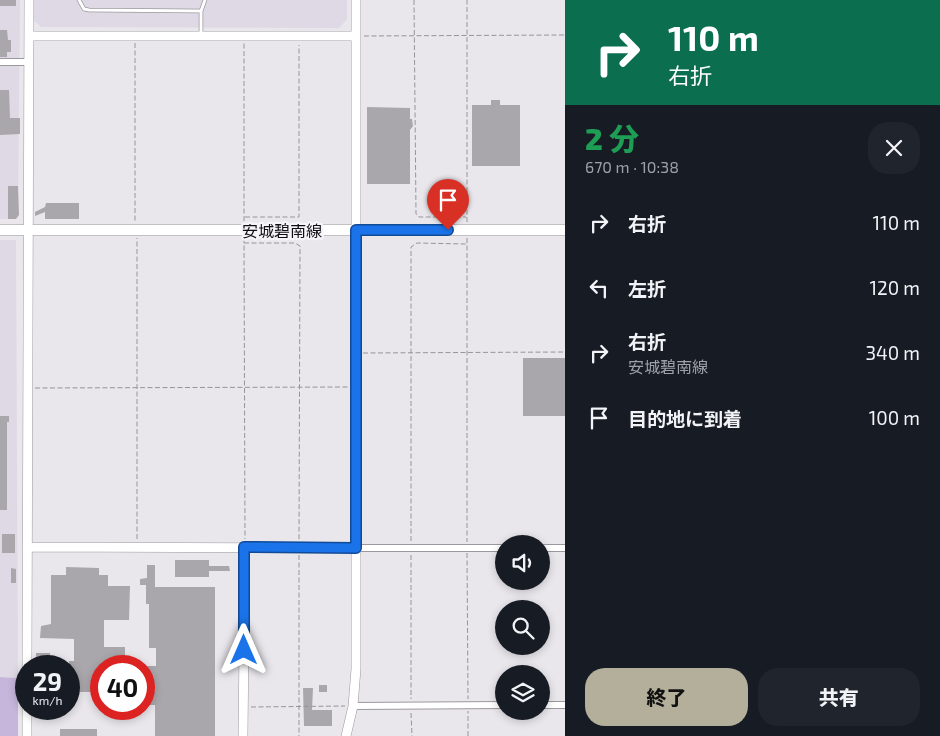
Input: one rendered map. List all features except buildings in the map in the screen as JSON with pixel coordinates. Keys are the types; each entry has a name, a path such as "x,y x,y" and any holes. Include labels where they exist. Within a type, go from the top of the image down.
{"main road":[{"name":"安城碧南線","path":"0,230 565,230"}],"street":[{"path":"27,655 26,388 29,0"},
{"path":"346,736 353,706 356,669 356,0"},
{"path":"29,36 356,36"},
{"path":"0,62 28,62"},
{"path":"27,547 495,548"},
{"path":"243,736 245,707 244,547"},
{"path":"550,548 565,548"},
{"path":"550,705 565,705"},
{"path":"353,706 495,706"},
{"path":"27,720 27,736"}],"lane":[{"path":"78,0 84,9 89,10 201,11"},
{"path":"200,36 201,11 205,0"}],"path":[{"path":"414,0 416,214 419,217 467,217"},
{"path":"467,0 468,736"},
{"path":"356,36 565,35"},
{"path":"135,36 138,388 137,547"},
{"path":"244,36 244,547"},
{"path":"244,217 299,217 299,36"},
{"path":"244,243 295,243 300,246 299,736"},
{"path":"412,736 411,247 417,243 467,244"},
{"path":"356,353 565,352"},
{"path":"26,388 357,387"},
{"path":"245,707 353,706"}],"shaded area":[{"path":"0,0 20,0 18,216 15,219 0,219"},
{"path":"32,0 347,0 347,19 339,28 41,27 32,19"},
{"path":"0,240 16,240 18,655 15,655 15,678 0,677"},
{"path":"0,677 15,678 15,720 18,720 18,736 0,736"}],"route":[{"path":"244,650 244,547 322,546 356,548 356,230 448,230"}]}
